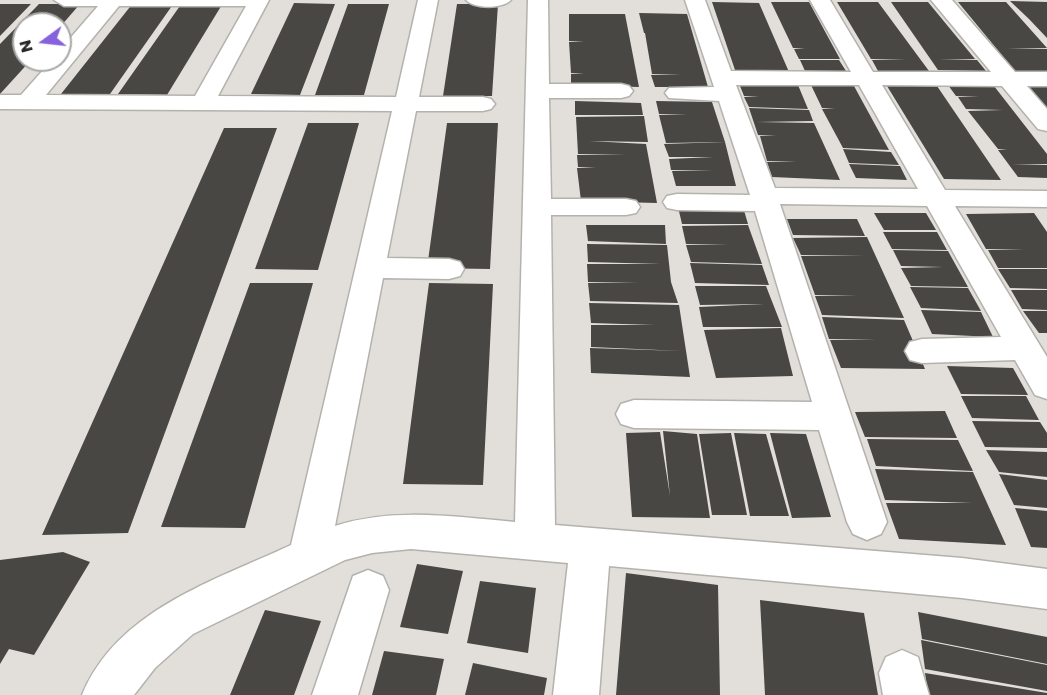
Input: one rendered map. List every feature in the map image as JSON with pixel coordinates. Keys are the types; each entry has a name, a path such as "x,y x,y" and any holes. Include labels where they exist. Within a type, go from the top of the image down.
{"street":[{"path":"64,0 259,0 203,103"},
{"path":"28,102 114,0"},
{"path":"309,554 428,0"},
{"path":"476,0 501,0"},
{"path":"535,541 538,0"},
{"path":"695,0 765,199 824,377 833,416 867,522"},
{"path":"820,0 939,197 1040,371"},
{"path":"941,0 1047,124"},
{"path":"677,93 726,86 866,77 1047,79"},
{"path":"538,91 621,91"},
{"path":"0,102 483,104"},
{"path":"678,202 939,197 1047,199"},
{"path":"537,207 626,207"},
{"path":"372,268 449,269"},
{"path":"922,351 1040,371"},
{"path":"634,414 833,416"},
{"path":"105,695 139,652 178,619 309,554 361,537 411,531 962,578 1047,589"},
{"path":"576,695 590,546"},
{"path":"334,695 368,590"}],"building":[{"path":"1010,1 1047,2 1047,38 1029,19"},
{"path":"712,2 759,3 789,72 735,70"},
{"path":"771,2 809,2 840,59 799,59 794,49 805,48 793,48"},
{"path":"837,2 878,2 929,71 878,71 872,60 906,59 871,59"},
{"path":"891,2 928,2 975,59 939,59 977,60 986,71 938,70"},
{"path":"958,2 1006,2 1047,48 1007,48 1047,49 1047,71 1015,71"},
{"path":"133,3 174,3 110,94 61,94"},
{"path":"182,3 223,3 167,95 118,94"},
{"path":"294,3 335,4 300,95 251,94"},
{"path":"0,4 31,4 23,12 12,12 12,24 0,36"},
{"path":"39,4 80,4 72,13 31,12"},
{"path":"348,4 389,4 364,95 315,95"},
{"path":"457,4 498,4 492,96 443,96"},
{"path":"639,13 687,14 708,87 655,87 651,75 681,74 652,74"},
{"path":"569,14 625,14 639,87 571,85 571,74 584,73 571,73 569,42 584,41 569,41"},
{"path":"12,32 12,72 20,72 0,94 0,44"},
{"path":"800,60 839,60 846,71 805,71"},
{"path":"798,85 808,109 749,107 744,97 759,96 744,96 740,86"},
{"path":"811,85 854,86 889,150 843,148 822,109 835,109 822,108"},
{"path":"948,85 994,86 1047,154 1047,164 1012,165 1047,165 1047,178 1018,177 998,150 1007,149 998,149 968,111 1003,110 966,109 958,97 979,97 956,96"},
{"path":"887,86 937,86 1001,180 944,179"},
{"path":"1029,87 1047,87 1047,108 1038,98"},
{"path":"575,101 641,103 643,115 575,115"},
{"path":"656,101 712,102 725,142 666,143 659,115 687,114 659,114"},
{"path":"749,108 809,110 813,121 757,122 814,123 840,180 772,177 767,162 797,161 767,161 760,136 776,136 758,135"},
{"path":"644,116 648,142 589,141 646,144 657,203 581,201 577,168 596,168 578,167 577,155 626,155 578,154 576,117"},
{"path":"308,123 359,123 318,270 255,269"},
{"path":"447,123 498,123 490,269 427,268"},
{"path":"224,128 277,128 128,533 42,535"},
{"path":"725,142 736,186 676,186 672,171 713,170 671,170 669,159 713,157 669,157 664,144"},
{"path":"843,149 891,152 899,165 849,163"},
{"path":"849,164 900,166 907,180 856,178"},
{"path":"678,207 743,207 748,224 682,224"},
{"path":"874,213 926,213 936,230 884,230"},
{"path":"1034,213 1047,232 1047,268 998,268 988,250 1024,249 986,249 966,214"},
{"path":"787,219 857,219 865,236 793,235"},
{"path":"586,225 665,225 666,244 588,241"},
{"path":"748,225 762,264 691,262 686,245 728,245 686,244 682,226"},
{"path":"883,232 937,232 947,250 892,249"},
{"path":"867,237 904,318 822,315 815,296 857,296 815,295 801,256 864,256 801,255 793,238"},
{"path":"587,244 667,245 671,282 678,303 590,301 588,283 638,282 588,282 587,264 661,264 588,262"},
{"path":"893,250 948,251 968,287 911,286 901,268 943,267 901,266"},
{"path":"690,263 762,265 769,285 695,283"},
{"path":"998,269 1047,269 1047,289 1010,288"},
{"path":"250,283 313,283 245,528 161,527"},
{"path":"429,283 493,284 483,485 403,484"},
{"path":"695,286 766,286 782,327 703,327 699,307 764,304 700,305"},
{"path":"910,287 968,288 981,311 921,308"},
{"path":"1011,290 1047,290 1047,310 1022,309"},
{"path":"589,303 679,305 690,377 591,373 590,348 682,351 591,347 591,325 654,325 591,323"},
{"path":"921,310 981,312 993,337 932,334"},
{"path":"1023,311 1047,311 1047,333 1039,333"},
{"path":"822,317 904,320 925,369 841,368 830,340 876,339 829,339"},
{"path":"781,328 793,376 716,378 704,330"},
{"path":"947,366 1013,368 1028,395 961,394"},
{"path":"961,396 1026,396 1039,420 972,418"},
{"path":"945,411 957,438 865,437 855,412"},
{"path":"972,421 1040,422 1047,433 1047,448 985,447"},
{"path":"663,431 697,434 710,518 632,517 626,433 660,432 670,496"},
{"path":"731,433 747,515 712,515 699,434"},
{"path":"734,433 766,434 789,516 750,516"},
{"path":"770,433 806,434 831,517 792,518"},
{"path":"867,439 958,440 973,471 876,466"},
{"path":"986,450 1047,452 1047,477 999,472"},
{"path":"875,469 973,472 1006,545 899,539 886,503 972,503 885,500"},
{"path":"999,474 1047,480 1047,508 1014,505"},
{"path":"1015,508 1047,511 1047,548 1031,547"},
{"path":"63,552 90,562 34,655 9,649 0,664 0,560"},
{"path":"417,564 463,571 448,634 400,627"},
{"path":"626,573 718,585 720,695 616,695"},
{"path":"480,581 536,588 528,653 467,643"},
{"path":"760,600 864,613 878,695 765,695"},
{"path":"265,610 321,621 294,695 230,695"},
{"path":"918,612 1047,637 1047,664 922,639"},
{"path":"921,640 1047,665 1047,691 925,669"},
{"path":"384,651 444,659 436,695 372,695"},
{"path":"473,663 547,678 544,695 465,695"},
{"path":"925,673 1047,693 1047,695 928,695"}]}
